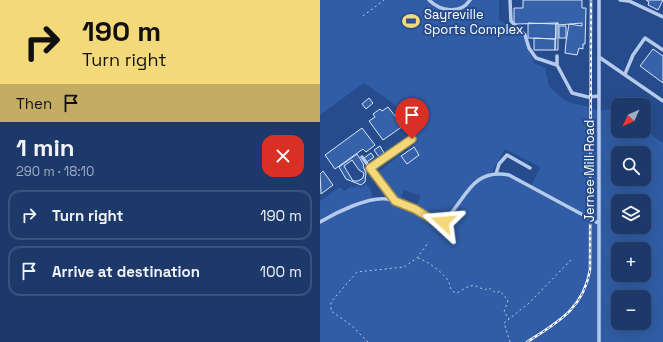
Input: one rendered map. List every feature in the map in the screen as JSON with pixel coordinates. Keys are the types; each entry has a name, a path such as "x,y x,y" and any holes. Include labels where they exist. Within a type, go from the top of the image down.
{"street":[{"path":"429,0 441,9 453,10 464,6 470,0"},
{"path":"510,0 511,21 525,35 529,48 536,58 556,65"},
{"name":"Jernee Mill Road","path":"599,0 599,342"},
{"path":"620,0 629,2 663,17"},
{"path":"624,74 633,55 645,38 663,50"},
{"path":"557,56 556,65 572,93 588,97 599,96"},
{"path":"599,57 663,101"},
{"path":"368,169 412,139"},
{"path":"496,174 499,164 507,156 530,168"},
{"path":"362,157 368,169 395,201"},
{"path":"320,222 349,208 373,200 386,198 415,209 438,223 443,222 475,183 482,177 496,174 509,176 598,224"}],"path":[{"path":"363,16 384,0"},
{"path":"368,342 351,325 331,311 331,302 357,272 404,266 417,258 428,243"},
{"path":"417,258 443,274 449,281 449,288 452,292 458,293 471,285 475,285 484,290 489,288 496,293 500,290 508,300 504,312 509,319"},
{"path":"510,342 504,323 529,303 573,258"}],"shaded area":[{"path":"320,0 499,0 499,20 524,36 534,63 545,68 549,86 563,99 571,103 586,106 599,111 611,109 611,138 651,138 651,134 663,143 663,342 320,342 320,201 340,187 344,191 352,186 354,188 358,185 361,188 366,184 371,190 373,200 394,201 375,175 400,155 407,164 419,155 412,146 418,142 413,131 393,103 364,83 320,115","holes":["505,149 540,167 531,187 509,175 494,174 493,170","404,190 421,196 415,209 399,202"]}],"building":[{"path":"523,0 582,0 582,8 586,8 585,44 583,44 583,49 579,48 577,55 565,53 569,24 514,24 514,8 523,8","holes":["582,23 582,26 569,24"]},
{"path":"646,0 663,0 658,10 648,5 649,2"},
{"path":"528,23 556,24 556,39 528,38"},
{"path":"556,23 558,23 558,50 555,50"},
{"path":"559,26 566,26 566,38 559,38"},
{"path":"534,38 555,39 555,50 534,50"},
{"path":"653,49 663,56 663,83 640,66"},
{"path":"369,98 373,103 366,109 362,104"},
{"path":"388,107 403,126 383,140 369,121 375,117 373,114 380,109 382,111"},
{"path":"362,128 375,145 366,152 363,149 335,169 325,155"},
{"path":"380,146 384,153 379,157 374,150"},
{"path":"414,147 419,155 407,164 401,156"},
{"path":"371,153 374,157 367,162 364,158"},
{"path":"357,154 364,165 363,166 366,173 365,182 361,185 346,179 339,167","holes":["352,160 359,170 364,173 363,178 358,181 353,181 344,166"]},
{"path":"323,171 333,185 321,194 320,174"}],"railway":[{"path":"527,342 559,321 568,313 582,295 590,270 591,0"}],"place":[{"name":"Sayreville Sports Complex","path":"411,21"}],"route":[{"path":"412,139 370,168 395,201 415,209 438,223 443,222"}]}
